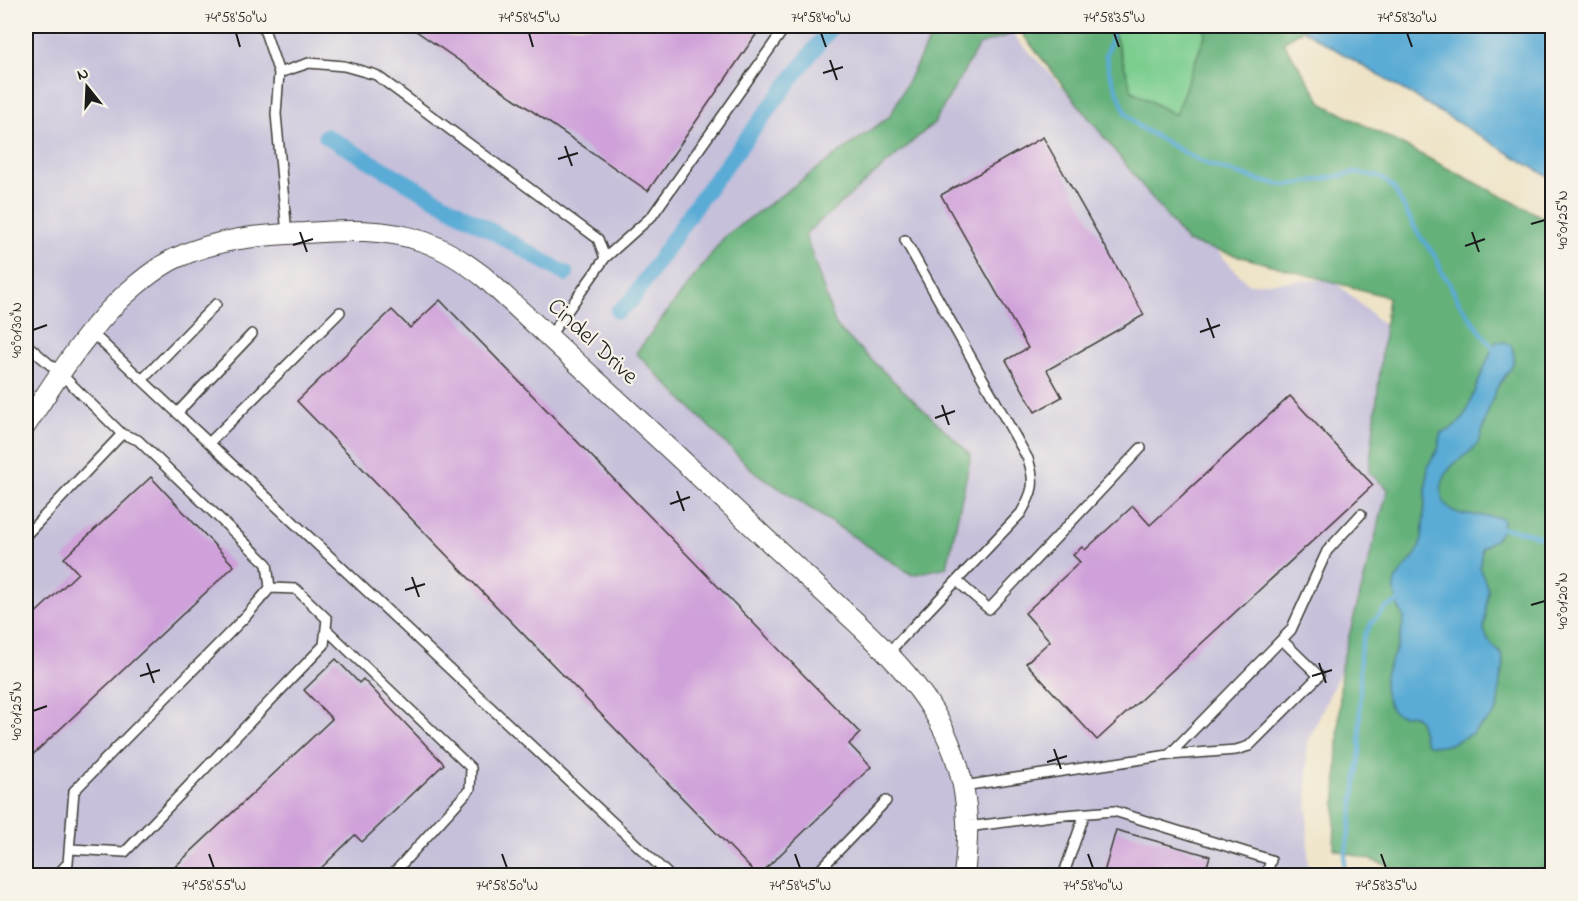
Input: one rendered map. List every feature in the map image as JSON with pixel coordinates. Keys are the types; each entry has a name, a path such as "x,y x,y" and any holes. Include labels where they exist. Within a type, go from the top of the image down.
{"street":[{"name":"Cindel Drive","path":"26,425 91,332 134,286 175,258 220,243 266,235 336,231 382,232 426,242 466,263 484,277 838,605 888,653 920,690 948,739 963,786 967,827 964,876"}],"lane":[{"path":"264,26 279,73 276,114 287,234"},
{"path":"549,337 605,258 652,216 786,26"},
{"path":"279,73 309,63 344,66 376,75 598,239 605,258"},
{"path":"888,653 1021,513 1031,495 1033,474 1029,459 905,240"},
{"path":"142,380 216,304"},
{"path":"209,443 340,312"},
{"path":"91,332 670,876"},
{"path":"177,413 252,334"},
{"path":"26,344 61,374 122,434 138,440 267,564 270,588 246,616 74,791 68,863 56,876"},
{"path":"26,535 122,434"},
{"path":"957,581 989,609 1141,448"},
{"path":"1169,755 1292,630 1327,550 1361,514"},
{"path":"69,849 125,852 324,645 327,619 296,589 270,588"},
{"path":"326,629 471,768 470,789 391,876"},
{"path":"963,786 1169,755 1236,750 1249,746 1318,676 1282,640"},
{"path":"814,876 886,801"},
{"path":"967,827 1114,811 1271,860 1266,876"},
{"path":"1063,876 1085,813"}],"shaded area":[{"path":"26,26 1005,26 1248,284 1332,279 1403,342 1420,497 1307,744 1308,875 26,875"}],"green space":[{"path":"943,26 1112,26 1132,91 1175,115 1206,33 1203,26 1302,26 1303,30 1283,42 1323,104 1552,222 1552,860 1534,875 1388,875 1390,866 1334,849 1341,666 1388,489 1369,472 1388,297 1187,242 1020,31 979,45 934,123 805,234 836,326 971,455 947,567 912,575 753,471 636,353 725,236 890,116 927,44"},
{"path":"1112,26 1203,26 1206,33 1175,115 1132,91"},
{"path":"1552,860 1552,875 1534,875"}],"water":[{"path":"1302,26 1552,26 1552,179 1303,30"},
{"path":"1495,342 1511,345 1514,354 1513,363 1496,390 1478,443 1448,472 1441,493 1445,504 1455,512 1503,519 1502,529 1495,540 1482,548 1480,567 1488,590 1484,630 1488,640 1502,655 1504,665 1500,680 1498,707 1494,715 1471,734 1448,745 1428,745 1418,720 1413,715 1402,715 1392,711 1385,694 1385,675 1398,646 1404,618 1398,606 1394,588 1395,580 1417,553 1422,539 1428,465 1438,450 1441,432 1448,431 1463,419"}],"building":[{"path":"409,26 762,26 648,191"},
{"path":"1043,137 1144,315 1047,370 1062,397 1035,412 1006,360 1028,348 941,195"},
{"path":"440,300 860,733 849,744 871,767 758,876 297,401 392,310 410,328"},
{"path":"1290,396 1373,485 1097,740 1026,663 1050,641 1025,613 1080,562 1073,555 1082,547 1085,550 1133,506 1150,525"},
{"path":"151,477 234,566 26,761 26,622 78,573 64,558"},
{"path":"336,659 359,683 363,679 444,764 362,842 355,835 313,876 165,876 332,719 304,690"},
{"path":"1116,830 1210,856 1204,876 1103,876"}],"waterway":[{"path":"618,311 631,301 698,202 832,26"},
{"path":"1113,26 1106,56 1109,71 1126,113 1138,126 1209,165 1265,182 1284,185 1297,184 1354,173 1383,179 1393,187 1417,232 1437,259 1458,301 1495,351"},
{"path":"326,136 566,274"},
{"path":"1500,528 1527,533 1552,542"},
{"path":"1342,876 1360,752 1360,653 1364,636 1372,622 1386,608 1401,600"}]}
